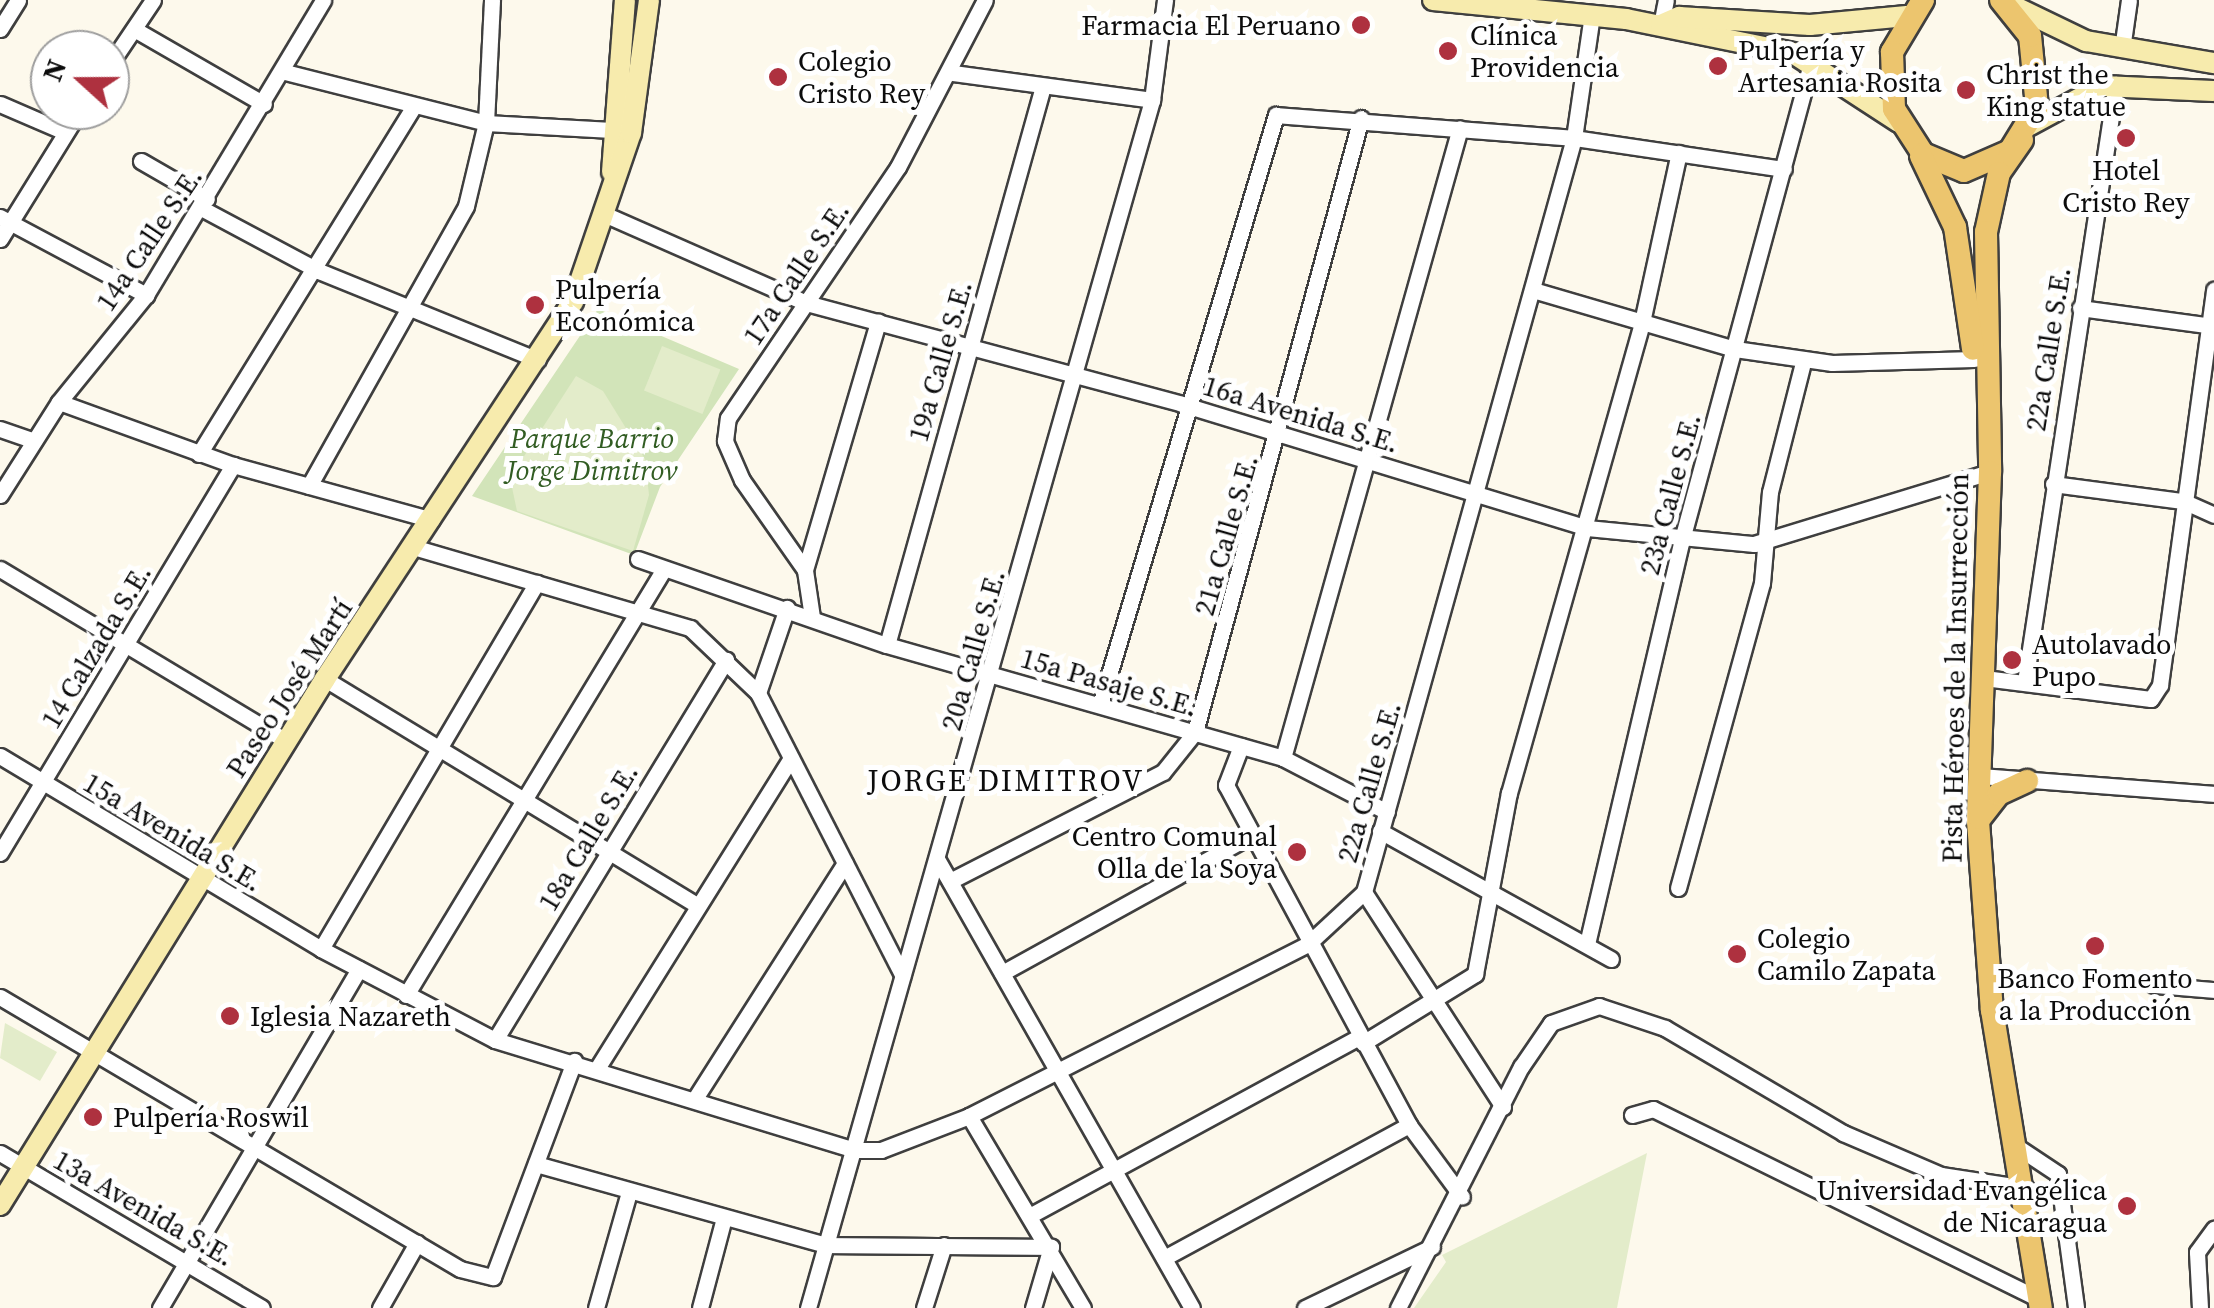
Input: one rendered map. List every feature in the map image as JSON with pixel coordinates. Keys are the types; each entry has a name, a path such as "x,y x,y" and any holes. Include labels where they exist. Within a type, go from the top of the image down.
{"main road":[{"name":"Paseo José Martí","path":"609,205 625,0"},
{"name":"Paseo José Martí","path":"0,1206 92,1051 325,679 573,302 609,205 650,0"},
{"path":"1433,0 1661,25 1812,60 1904,132 1964,171 2026,132 2116,84 2214,91"},
{"path":"2002,1 2058,32 2122,50 2214,62"},
{"name":"Pista Héroes de la Insurrección","path":"2002,1 2037,59 2026,132 1988,212 1989,462 1978,821 1992,1010 2020,1148 2042,1306"},
{"path":"1661,25 1679,17 1810,26 1913,6"},
{"name":"Pista Héroes de la Insurrección","path":"1913,6 1890,70 1904,132 1955,227 1989,462"},
{"path":"1978,821 1994,797 2027,781"}],"street":[{"path":"0,29 18,0"},
{"path":"130,34 153,0"},
{"name":"14a Calle S.E.","path":"0,495 59,402 146,295 285,72 323,0"},
{"path":"309,486 413,312 466,206 486,122 492,0"},
{"name":"17a Calle S.E.","path":"805,570 725,441 728,418 952,73 985,0"},
{"name":"20a Calle S.E.","path":"808,1308 936,859 994,676 1152,100 1165,0"},
{"path":"1661,25 1666,0"},
{"path":"2122,50 2130,0"},
{"name":"22a Calle S.E.","path":"406,996 495,1040 696,1097 854,1150 881,1150 968,1116 1055,1066 1308,944 1364,892 1478,495 1574,138 1592,16"},
{"path":"134,28 264,104"},
{"name":"23a Calle S.E.","path":"1587,944 1681,543 1812,60"},
{"path":"285,72 413,107 486,122 612,130"},
{"path":"952,73 1042,90 1152,100"},
{"name":"22a Calle S.E.","path":"2026,682 2116,84"},
{"name":"19a Calle S.E.","path":"887,645 1042,90"},
{"path":"0,104 65,132 6,219 0,239"},
{"path":"199,454 318,271 413,107"},
{"path":"1100,704 1182,404 1266,130 1286,112 1574,138 1784,169"},
{"name":"21a Calle S.E.","path":"1195,732 1280,434 1362,118"},
{"path":"1283,758 1373,463 1460,128"},
{"path":"1030,1215 1112,1167 1440,1003 1476,974 1490,885 1642,322 1679,154"},
{"path":"141,161 204,204 318,271 538,360"},
{"name":"16a Avenida S.E.","path":"609,205 806,303 1182,404 1586,528 1681,543 1763,538 1989,462"},
{"path":"6,219 146,295"},
{"path":"1533,290 1735,349 1804,359 1974,359"},
{"path":"1984,678 2150,699 2160,685 2214,290"},
{"path":"2080,308 2212,326"},
{"path":"812,618 805,570 878,322"},
{"path":"1678,888 1753,618 1763,538 1804,359"},
{"path":"59,402 199,454 432,520"},
{"path":"0,428 34,441"},
{"name":"14 Calzada S.E.","path":"0,853 234,465"},
{"path":"2053,484 2183,501 2214,514"},
{"path":"414,547 690,628 758,693 902,975"},
{"name":"15a Pasaje S.E.","path":"638,559 663,571 787,608 887,645 1283,758 1386,812"},
{"path":"0,569 286,741"},
{"path":"406,996 663,571"},
{"path":"320,950 537,583"},
{"path":"758,693 787,608"},
{"name":"18a Calle S.E.","path":"495,1040 726,660"},
{"path":"325,679 527,798 696,905"},
{"path":"950,881 1163,772 1195,732"},
{"path":"1241,746 1226,785 1308,944 1409,1125 1462,1197"},
{"name":"15a Avenida S.E.","path":"0,756 320,950 406,996"},
{"path":"598,1067 696,905 792,758"},
{"path":"1981,776 2214,794"},
{"path":"1380,831 1490,885 1611,959"},
{"path":"1002,974 1252,836"},
{"path":"936,859 1192,1308"},
{"path":"696,1097 845,863"},
{"path":"1364,892 1440,1003 1502,1107"},
{"path":"160,1308 359,969"},
{"path":"2154,985 2214,990"},
{"path":"0,996 418,1243 493,1277 574,1061"},
{"path":"1398,1308 1462,1197 1502,1107 1551,1023 1599,1006 1665,1028 1843,1133 1941,1176 2026,1188"},
{"path":"1632,1114 1653,1109 2042,1306"},
{"path":"968,1116 1050,1247 1083,1308"},
{"path":"1164,1258 1409,1125"},
{"path":"2020,1148 2058,1174 2076,1308"},
{"name":"13a Avenida S.E.","path":"0,1153 262,1308"},
{"path":"536,1164 826,1245 1050,1247"},
{"path":"596,1308 629,1192"},
{"path":"700,1308 724,1218"},
{"path":"2200,1308 2197,1252 2214,1229"},
{"path":"380,1308 418,1243"},
{"path":"924,1308 944,1245"},
{"path":"1032,1308 1050,1247"},
{"path":"1305,1308 1433,1247"}],"green space":[{"name":"Parque Barrio Jorge Dimitrov","path":"598,309 739,369 660,487 634,555 472,496"},
{"path":"662,346 720,370 702,414 644,391"},
{"path":"576,376 603,391 645,459 649,495 633,551 517,511 510,478"},
{"path":"5,1023 57,1052 40,1081 0,1058"},
{"path":"1647,1153 1617,1308 1414,1308 1446,1262 1442,1255"}],"place":[{"name":"Farmacia El Peruano","path":"1361,25"},
{"name":"Clínica Providencia","path":"1448,51"},
{"name":"Pulpería y Artesania Rosita","path":"1718,66"},
{"name":"Colegio Cristo Rey","path":"778,77"},
{"name":"Christ the King statue","path":"1966,90"},
{"name":"Hotel Cristo Rey","path":"2126,138"},
{"name":"Pulpería Económica","path":"535,305"},
{"name":"Autolavado Pupo","path":"2012,660"},
{"name":"Centro Comunal Olla de la Soya","path":"1297,852"},
{"name":"Banco Fomento a la Producción","path":"2095,946"},
{"name":"Colegio Camilo Zapata","path":"1737,954"},
{"name":"Iglesia Nazareth","path":"230,1016"},
{"name":"Pulpería Roswil","path":"93,1117"},
{"name":"Universidad Evangélica de Nicaragua","path":"2127,1206"}],"district":[{"name":"JORGE DIMITROV","path":"1006,781"}]}
